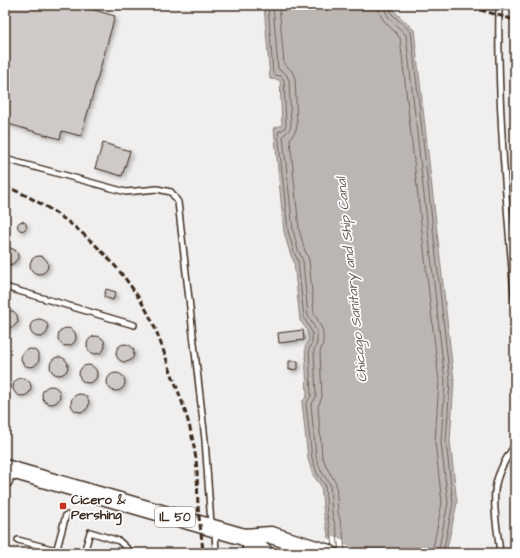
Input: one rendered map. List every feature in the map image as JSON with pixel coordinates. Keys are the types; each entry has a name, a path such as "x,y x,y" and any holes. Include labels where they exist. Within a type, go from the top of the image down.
{"main road":[{"name":"IL 50","path":"6,473 244,537 271,535 326,552"},
{"name":"IL 50","path":"244,537 265,553"}],"lane":[{"path":"499,5 498,43 502,131 515,306"},
{"path":"5,159 126,192 157,189 171,192 178,202 216,553"},
{"path":"5,287 134,325"},
{"path":"500,553 495,490 503,465 515,445"},
{"path":"18,540 56,552 66,515"},
{"path":"84,553 90,532 119,541 132,553"},
{"path":"244,537 246,553"}],"shaded area":[{"path":"5,5 264,5 270,78 280,80 282,125 274,128 284,232 294,262 300,321 305,325 308,333 308,342 305,347 307,396 302,402 308,459 313,475 321,486 330,553 5,553"},
{"path":"392,5 515,5 515,553 446,553 457,503 450,441 454,381 414,30 395,12"}],"water":[{"name":"Chicago Sanitary and Ship Canal","path":"264,5 392,5 395,12 414,30 454,381 450,441 457,503 446,553 330,553 321,486 313,475 308,459 302,402 307,396 305,347 308,340 308,333 300,321 294,262 284,232 274,128 282,125 280,80 270,79"}],"pier":[{"path":"333,537 345,540 344,545 373,553 328,553 327,539 332,540"}],"building":[{"path":"5,5 77,5 115,16 81,136 62,131 60,139 5,123"},
{"path":"103,143 130,151 122,176 95,168"},
{"path":"20,222 24,222 26,226 24,230 20,230 18,228 18,224"},
{"path":"10,248 15,250 18,258 13,264 5,265 5,249"},
{"path":"39,256 45,259 48,265 45,271 39,274 33,271 30,265 33,259"},
{"path":"106,289 116,292 113,300 104,297"},
{"path":"5,311 13,311 17,315 18,322 13,327 5,328"},
{"path":"39,319 45,322 48,328 45,334 39,337 33,334 30,328 33,322"},
{"path":"67,328 73,331 76,337 73,343 67,346 61,343 58,337 61,331"},
{"path":"303,330 304,340 279,343 278,333"},
{"path":"96,336 102,339 105,345 102,351 96,354 90,351 87,345 90,339"},
{"path":"125,344 131,347 134,353 131,359 125,362 119,359 116,353 119,347"},
{"path":"30,349 36,352 39,358 36,364 30,367 24,364 21,358 24,352"},
{"path":"59,357 65,360 68,366 65,372 59,375 53,372 50,366 53,360"},
{"path":"289,361 298,361 298,369 289,370"},
{"path":"88,365 94,368 97,374 94,380 88,383 82,380 79,374 82,368"},
{"path":"116,373 122,376 125,382 122,388 116,391 110,388 107,382 110,376"},
{"path":"22,378 28,381 31,387 28,393 22,396 16,393 13,387 16,381"},
{"path":"51,386 57,389 60,395 57,401 51,404 45,401 42,395 45,389"},
{"path":"80,394 86,397 89,403 86,409 80,412 74,409 71,403 74,397"}],"railway":[{"path":"463,5 515,20"},
{"path":"5,186 27,196 49,209 88,238 122,274 149,315 158,336 191,432 197,466 198,505 203,553"}],"place":[{"name":"Cicero & Pershing","path":"63,506"}]}
